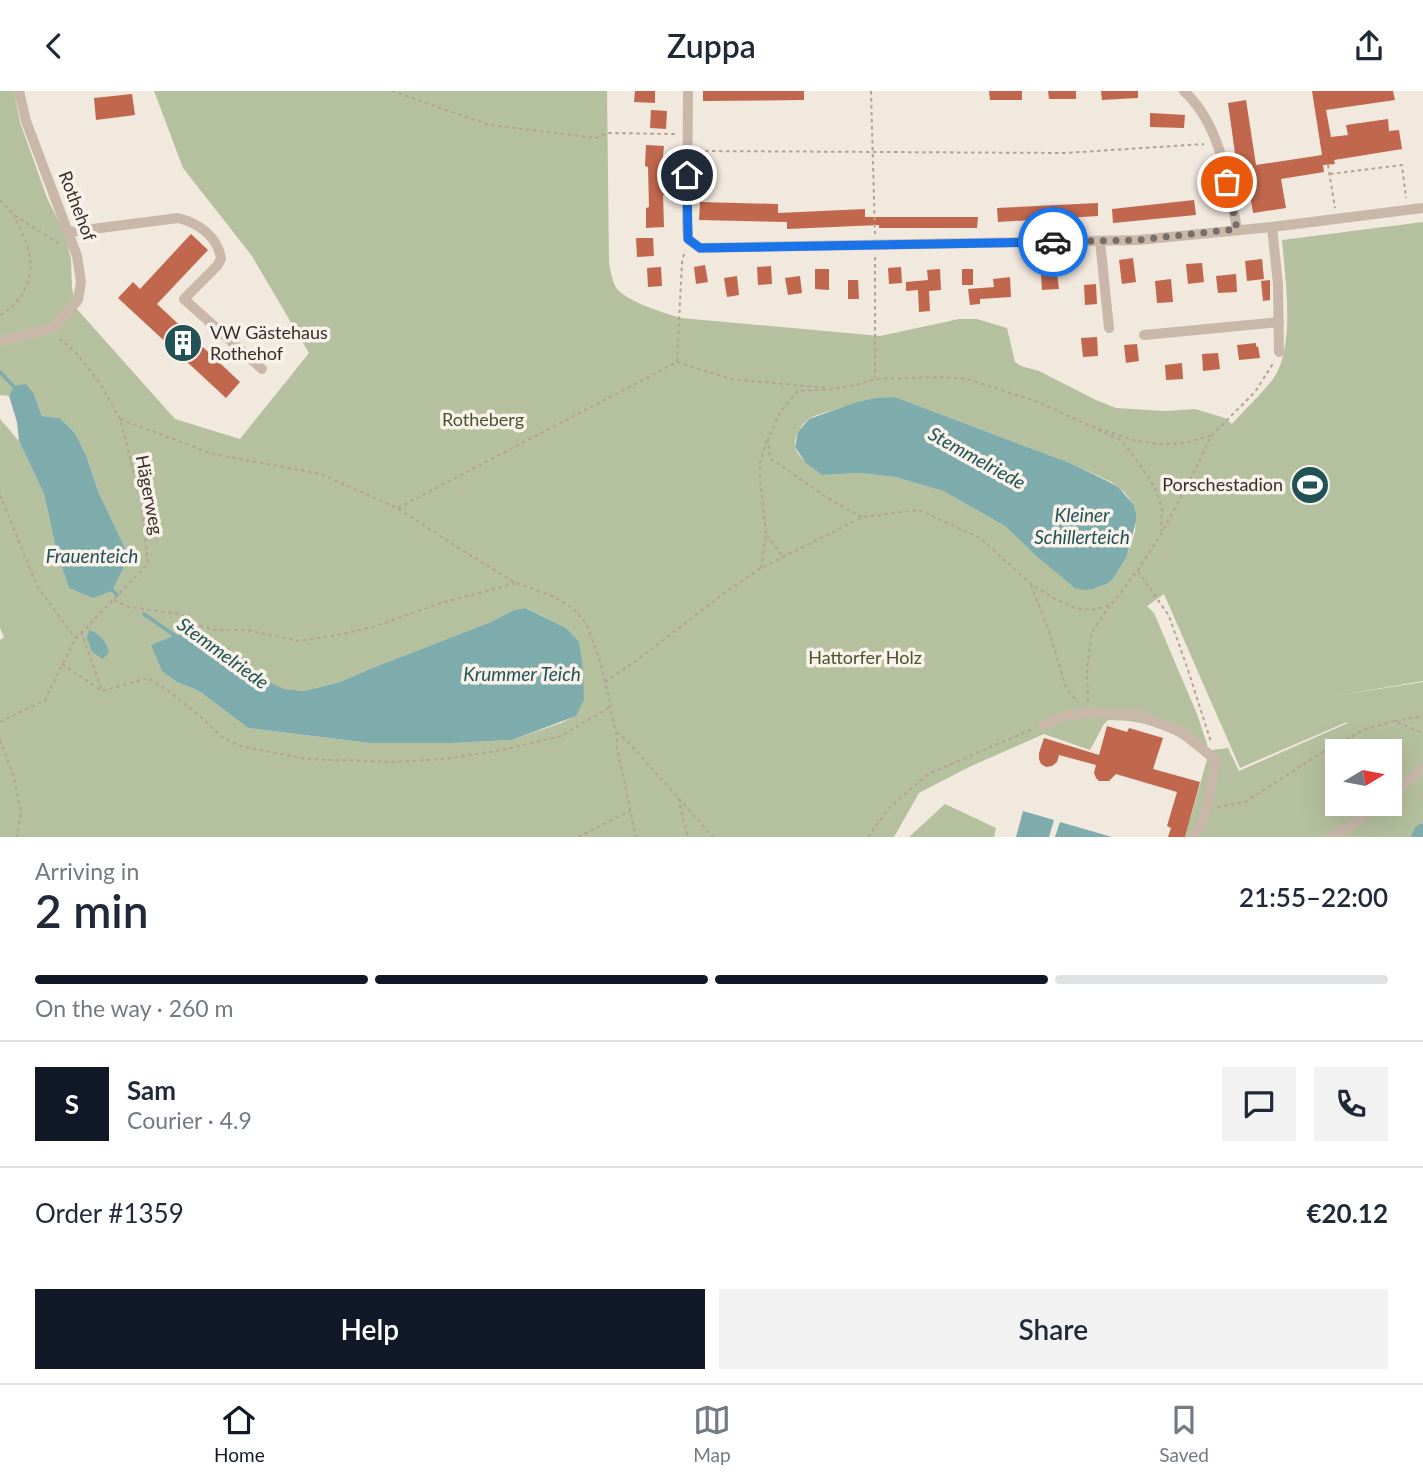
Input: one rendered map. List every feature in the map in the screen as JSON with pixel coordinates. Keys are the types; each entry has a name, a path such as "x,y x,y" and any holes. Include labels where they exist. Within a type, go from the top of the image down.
{"street":[{"name":"Rothehof","path":"19,91 26,121 77,256 81,282 78,300 54,328"},
{"path":"688,91 688,239 700,248 1138,240 1423,208"},
{"path":"1184,91 1200,109 1217,143 1237,229"},
{"path":"69,232 178,218 192,221 216,242 221,259 184,299 262,369"},
{"path":"1272,227 1278,284 1279,352"},
{"path":"1100,241 1109,328"},
{"path":"1144,335 1279,322"},
{"path":"0,341 54,328"},
{"path":"1042,725 1061,717 1088,712 1136,715 1180,731 1216,760 1206,809 1194,837"},
{"path":"1402,786 1423,769"},
{"path":"1330,837 1348,828 1363,816"}],"path":[{"path":"393,91 489,125 597,138 607,132 688,134"},
{"path":"687,151 1066,153 1217,143"},
{"path":"1328,165 1336,219"},
{"path":"1330,174 1402,165 1408,210"},
{"path":"0,200 14,215 77,256"},
{"path":"0,315 22,296 30,269 29,248 14,215"},
{"path":"677,362 682,263 688,239"},
{"path":"54,328 59,338 78,355 101,385 120,419 213,454 321,474 397,508 516,583 552,596 573,609 587,625 600,660 636,837"},
{"path":"1088,712 1087,668 1093,632 1161,534 1212,435 1255,392 1279,352"},
{"path":"397,508 677,362 731,379 834,389"},
{"path":"761,568 766,534 760,462 780,412 798,391 834,389 875,379 967,379 1038,403 1122,441 1155,488 1162,508 1161,534"},
{"name":"Hägerweg","path":"0,722 45,700 75,639 148,564 142,504 120,419"},
{"path":"1088,425 1136,441 1160,444 1185,443 1212,435"},
{"path":"768,439 769,458 829,499 863,517"},
{"path":"0,495 37,586 75,639"},
{"path":"605,682 761,568 863,517 919,510 980,538 1031,584 1055,599 1075,608 1092,610 1111,605"},
{"path":"766,534 783,557"},
{"path":"1138,570 1169,616 1216,760"},
{"path":"113,599 129,607 181,614 214,630 247,630 298,641 373,627 441,603 516,583"},
{"path":"1031,584 1066,688 1088,712"},
{"path":"81,632 102,691"},
{"path":"62,664 102,691 148,678 170,692 221,736 240,746 306,759 393,762 444,759 502,750 561,736 609,707"},
{"path":"1206,809 1245,802 1363,730 1423,716"},
{"path":"1394,721 1423,733"},
{"path":"867,837 890,807 928,774 1042,725"},
{"path":"616,731 713,837"},
{"path":"0,740 13,774 21,811 17,837"},
{"path":"678,797 688,837"},
{"path":"578,837 630,811"}],"green space":[{"path":"0,91 14,91 20,122 47,198 64,232 71,259 76,308 175,419 240,439 309,353 252,256 183,168 154,91 607,91 609,263 616,287 631,299 681,318 880,336 959,319 977,319 1007,328 1015,362 1096,400 1116,408 1165,411 1195,409 1225,418 1232,424 1273,379 1285,349 1287,292 1282,240 1423,222 1423,681 1335,696 1423,682 1423,837 1185,837 1208,756 1161,729 1137,722 1108,720 1090,750 1044,734 969,767 919,793 894,837 0,837 0,640 4,637 0,628 0,419 19,441 44,494 57,553 69,588 112,591 124,567 125,548 75,433 60,418 42,416 34,394 14,386 9,396 0,395","holes":["895,397 1070,463 1111,482 1125,493 1134,505 1135,532 1127,556 1113,579 1093,589 1033,553 1005,526 943,491 895,477 859,473 822,475 797,451 797,436 809,419 854,404","1164,594 1240,768 1348,723 1239,771 1228,748 1212,750 1208,755 1197,714 1154,613 1147,606","527,608 566,628 575,716 512,740 369,743 248,728 199,691 177,682 152,645 184,634 217,649 283,689 304,691 340,682 491,622 514,610"]},
{"path":"945,804 996,828 994,837 909,837"}],"water":[{"name":"Frauenteich","path":"26,384 34,394 42,416 60,418 75,433 125,548 124,567 112,591 93,598 69,588 57,553 44,494 19,441 17,422 9,396 14,386"},
{"name":"Kleiner Schillerteich","path":"895,397 1070,463 1119,488 1134,505 1136,521 1127,556 1113,579 1093,589 1075,588 1005,526 943,491 895,477 859,473 822,475 806,463 795,447 798,432 809,419 854,403"},
{"name":"Krummer Teich","path":"526,608 566,628 579,642 584,699 576,716 512,740 369,743 248,728 199,691 177,682 162,671 151,645 184,634 217,649 267,681 284,689 304,691 340,682 491,622 514,610"},
{"path":"89,630 106,644 109,652 103,659 92,652 87,638"},
{"path":"1023,811 1054,820 1049,837 1016,837"},
{"path":"1060,822 1112,837 1055,837"}],"building":[{"path":"635,91 655,91 655,103 634,102"},
{"path":"703,91 804,91 804,100 703,101"},
{"path":"989,91 1022,91 1022,100 990,100"},
{"path":"1048,91 1076,91 1076,99 1049,99"},
{"path":"1101,91 1138,91 1138,98 1102,100"},
{"path":"1312,91 1393,91 1395,100 1326,110 1331,137 1348,135 1346,125 1388,119 1389,131 1399,130 1402,149 1334,160 1335,164 1323,165 1324,172 1281,179 1286,208 1253,213 1248,180 1239,182 1228,103 1246,100 1256,165 1322,155"},
{"path":"132,94 135,115 96,120 94,98"},
{"path":"651,110 667,111 666,129 650,128"},
{"path":"1150,113 1185,115 1184,128 1150,127"},
{"path":"646,145 664,146 661,177 665,177 664,227 646,228 646,208 649,207"},
{"path":"1194,200 1196,215 1113,223 1112,209"},
{"path":"700,202 778,204 778,213 865,209 865,217 978,217 977,228 879,228 879,225 787,229 787,222 699,220"},
{"path":"1098,203 1098,216 998,222 997,208"},
{"name":"VW Gästehaus Rothehof","path":"191,234 208,250 157,304 240,382 226,398 118,298 133,282 140,289"},
{"path":"636,238 653,238 654,256 637,257"},
{"path":"1133,258 1136,282 1122,284 1119,260"},
{"path":"1262,259 1264,279 1247,281 1245,261"},
{"path":"1202,263 1204,282 1188,284 1186,264"},
{"path":"705,265 708,282 696,284 694,267"},
{"path":"771,266 772,284 758,285 757,267"},
{"path":"661,267 662,286 648,287 647,268"},
{"path":"901,267 902,283 889,284 888,268"},
{"path":"815,269 829,269 829,290 815,289"},
{"path":"940,269 941,290 929,291 930,311 919,312 918,290 906,291 906,282 928,280 927,270"},
{"path":"962,269 973,269 973,285 962,285"},
{"path":"1057,273 1059,289 1042,290 1041,274"},
{"path":"1236,274 1237,292 1218,293 1216,276"},
{"path":"737,276 739,295 727,297 724,278"},
{"path":"800,276 802,293 788,295 785,278"},
{"path":"1010,277 1011,297 980,299 980,304 970,305 968,289 994,287 993,279"},
{"path":"1171,279 1173,302 1157,303 1155,281"},
{"path":"848,280 858,280 859,299 848,299"},
{"path":"1270,280 1270,300 1263,301 1261,281"},
{"path":"1096,284 1097,304 1085,305 1084,285"},
{"path":"1097,337 1098,356 1083,357 1081,338"},
{"path":"1256,343 1260,358 1239,360 1237,345"},
{"path":"1137,344 1139,361 1126,363 1124,345"},
{"path":"1218,353 1220,369 1203,371 1202,354"},
{"path":"1182,363 1183,379 1166,380 1165,365"},
{"path":"1107,726 1127,732 1129,728 1163,738 1153,769 1200,782 1185,837 1168,837 1171,828 1167,826 1177,792 1116,774 1109,781 1099,781 1094,773 1096,765 1059,755 1052,766 1041,764 1039,753 1044,738 1099,755"}],"waterway":[{"name":"Stemmelriede","path":"0,372 15,388"},
{"name":"Stemmelriede","path":"110,588 117,595"},
{"name":"Stemmelriede","path":"144,614 177,637"},
{"path":"1421,837 1423,833"}],"way so far":[{"path":"1053,242 1138,240 1237,229 1227,182"}],"place":[{"name":"VW Gästehaus Rothehof","path":"183,343"},
{"name":"Porschestadion","path":"1310,485"}],"route":[{"path":"687,175 688,239 700,248 1053,242"}],"park label":[{"name":"Rotheberg","path":"483,420"},
{"name":"Hattorfer Holz","path":"865,658"}]}
